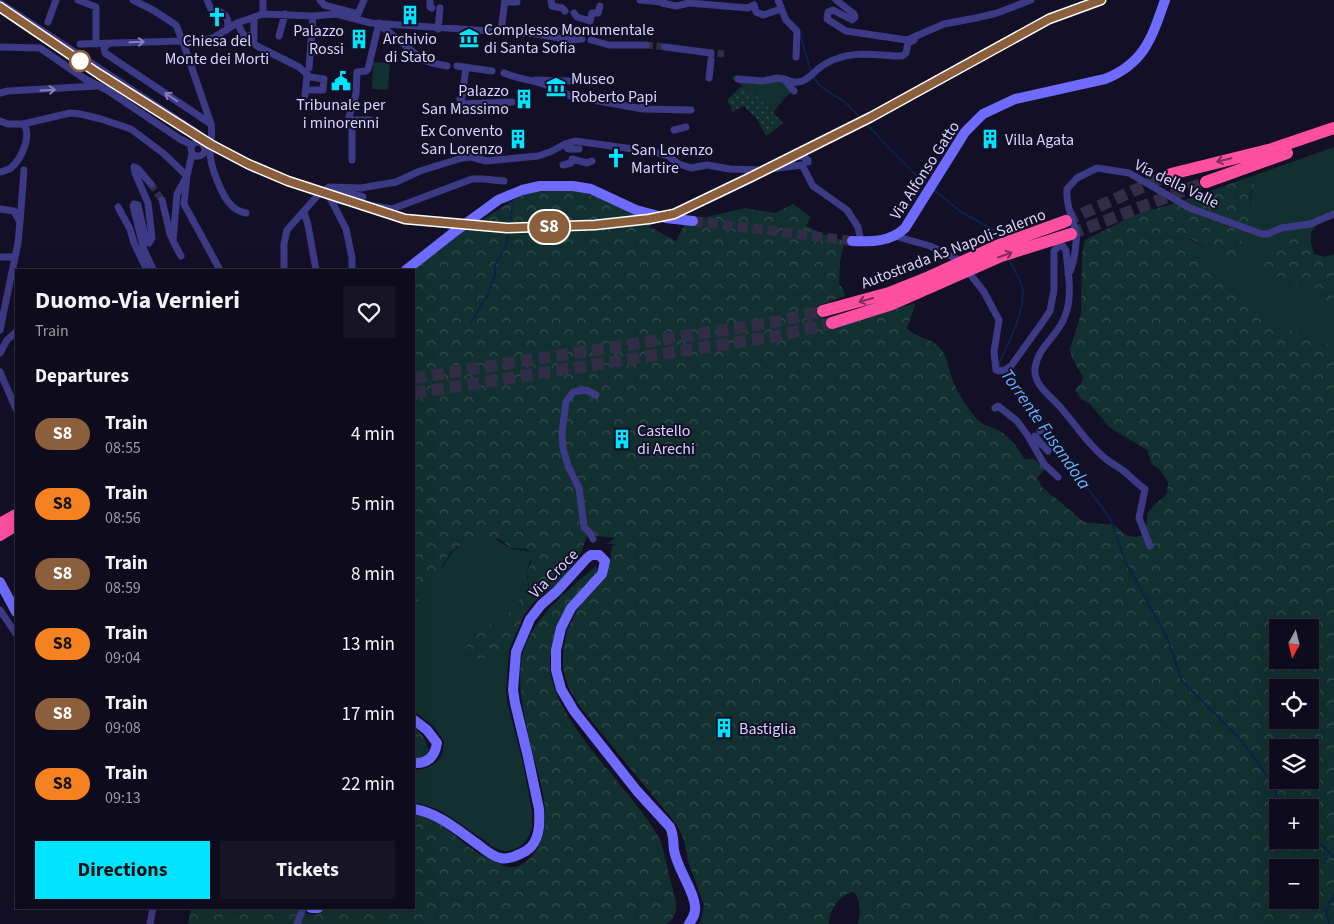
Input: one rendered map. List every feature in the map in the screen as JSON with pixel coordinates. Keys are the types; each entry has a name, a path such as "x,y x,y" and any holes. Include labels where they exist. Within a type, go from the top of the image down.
{"highway":[{"path":"1206,182 1334,128"},
{"path":"1171,174 1273,153 1334,137"},
{"name":"Autostrada A3 Napoli-Salerno","path":"823,312 846,312 890,298 942,276 995,258 1045,236 1066,221"},
{"name":"Autostrada A3 Napoli-Salerno","path":"1045,236 1071,234"},
{"name":"Autostrada A3 Napoli-Salerno","path":"832,323 846,312"},
{"path":"0,524 15,516"},
{"path":"0,535 15,526"}],"street":[{"path":"48,22 56,0"},
{"path":"78,0 96,7 96,44"},
{"path":"0,47 34,46 42,48 81,76 180,139 201,155 207,148 212,135 211,124 179,28 168,19 132,0"},
{"path":"207,0 211,9 223,13 254,39 254,30 263,0"},
{"path":"320,0 323,4 371,23 438,29 501,31 546,35 571,40 582,39"},
{"path":"80,44 166,41 185,46 213,38 235,23 259,15 313,16 341,11 358,14 364,0"},
{"path":"551,0 552,6 562,8 565,11"},
{"path":"640,0 662,2 676,6 689,1 748,8 754,5 756,12 763,15 781,9"},
{"path":"778,0 786,20 797,31 796,57"},
{"path":"836,0 854,12 855,17 852,20 834,10 826,14 828,20 846,31 907,40 944,24 976,18 1031,0"},
{"name":"Via Alfonso Gatto","path":"895,236 905,228 956,145 973,122 993,108 1022,97 1105,79 1124,70 1142,54 1148,44 1165,0"},
{"path":"501,31 505,1 517,2"},
{"path":"0,3 187,126 200,137 207,148 213,169 228,202 236,210 246,214"},
{"path":"434,5 438,29"},
{"path":"576,15 590,21 592,13 598,13 600,6"},
{"path":"279,36 285,14"},
{"path":"235,23 243,34 257,46 308,71 311,78 324,79 323,90 308,92 308,71 313,16"},
{"path":"352,160 352,124 372,126 374,124 372,120 349,120 349,117 356,94 357,73 368,69 379,23"},
{"path":"379,23 423,60 448,66"},
{"path":"738,79 763,81 777,78 802,81 809,79 829,62 845,56 863,54 902,56 906,53 908,43 936,30 938,26"},
{"path":"591,40 608,46 646,45"},
{"path":"108,44 104,48 105,53 211,124"},
{"path":"665,47 711,56 710,78"},
{"path":"457,66 492,71"},
{"path":"466,67 460,102 512,102"},
{"path":"504,73 517,79 545,79 570,82"},
{"path":"79,88 81,76"},
{"path":"532,80 574,96 642,109 690,110"},
{"path":"784,80 794,91"},
{"path":"0,93 97,86"},
{"path":"642,109 644,97"},
{"path":"0,121 8,124 23,124 70,113 80,114 131,129 162,153 187,176"},
{"path":"0,172 12,166 26,143 27,132 23,124"},
{"path":"187,126 193,150"},
{"path":"674,130 684,129"},
{"path":"284,269 284,244 287,230 319,194 328,188 366,187 402,180 420,171 462,158 471,157 486,161 538,156 565,144 580,141 655,152 668,156 678,164 691,168 707,165 730,169 761,170 799,165 806,166"},
{"path":"207,148 197,142 193,150 187,176 184,204 219,269"},
{"path":"565,144 568,149 578,149"},
{"path":"792,159 803,157 808,160 806,166 812,185 847,210 858,227 856,242 886,239 895,236 924,244 959,260 984,292 999,320 994,358 996,370 1004,370 1048,316 1054,290 1054,251 1059,246 1062,246 1066,251 1068,303 1065,317 1039,355 1035,374 1038,382 1096,449 1106,459 1125,472 1136,484 1144,488 1139,518 1150,546"},
{"path":"563,165 571,164 572,159 587,163 592,161"},
{"path":"150,184 138,169 134,167 148,203 152,238 150,243 144,232 138,207 136,204 134,206 144,250 153,269"},
{"name":"Via della Valle","path":"1068,274 1073,268 1076,233 1069,211 1067,189 1077,178 1097,168 1131,173 1190,208 1262,234 1268,234 1281,228 1310,224 1334,214"},
{"path":"0,330 3,303 15,257 24,170"},
{"path":"174,241 177,194 187,176"},
{"path":"338,197 337,200 339,201 389,210 476,178 504,181"},
{"path":"407,269 498,200 522,190 540,186 573,186 591,189 636,210 666,218 693,221"},
{"path":"328,188 334,192 363,197 361,199 333,196 330,198 346,229 352,258 352,269"},
{"path":"162,200 170,234 182,256"},
{"path":"397,211 415,204 415,201"},
{"path":"118,207 148,269"},
{"path":"0,209 14,211 20,222"},
{"path":"304,212 316,269"},
{"path":"0,257 15,257"},
{"path":"0,353 7,340 15,333"},
{"path":"0,372 15,407"},
{"path":"593,539 584,526 580,495 565,459 562,432 566,402 573,392 586,390 596,396"},
{"path":"995,408 998,406 1017,421 1046,466 1058,477"},
{"path":"1040,431 1048,425"},
{"path":"1046,466 1034,437 1048,451 1049,449"},
{"name":"Via Croce","path":"415,810 426,811 491,854 502,858 516,856 529,849 536,840 540,824 539,809 513,690 516,652 530,619 541,605 557,591 587,558 592,555 599,555 605,561 602,574 571,608 561,628 556,650 556,670 561,689 574,711 642,797 670,827 673,833 674,850 678,866 695,902 694,916 689,924"},
{"path":"0,582 15,610"},
{"path":"0,610 15,632"},
{"path":"415,721 428,730 437,743 435,752 429,759 422,763 415,763"},
{"path":"150,924 152,909"},
{"path":"297,924 303,909"}],"green space":[{"path":"373,62 390,63 388,90 372,89"},
{"path":"736,75 737,79 780,79 792,92 773,113 756,95 731,78"},
{"path":"742,86 756,95 783,123 766,136 757,119 744,106 732,112 727,100"},
{"path":"1334,147 1334,215 1318,224 1311,232 1291,237 1280,277 1294,284 1318,304 1334,311 1334,344 1309,341 1295,331 1273,328 1268,325 1252,303 1207,270 1197,257 1186,254 1173,238 1190,240 1214,255 1241,241 1234,233 1236,228 1249,216 1252,176"},
{"path":"1252,176 1254,186 1251,191 1249,222 1236,228 1234,233 1241,240 1243,246 1243,251 1240,255 1232,258 1221,257 1212,254 1193,240 1173,238 1186,254 1197,257 1207,270 1252,303 1268,325 1273,328 1295,331 1309,341 1334,344 1334,924 858,924 860,907 854,892 844,896 836,904 831,913 829,924 700,924 704,905 688,861 684,840 677,825 580,707 568,686 563,669 563,651 567,631 576,612 610,562 612,546 616,544 607,544 615,538 588,534 579,558 570,568 566,577 536,600 524,615 509,650 479,659 462,656 462,651 473,639 480,620 494,626 499,625 529,588 527,572 531,563 531,553 526,549 511,548 499,539 488,538 458,547 450,553 435,586 420,592 420,618 415,623 415,269 443,244 523,194 555,189 582,192 652,216 650,227 676,241 686,222 745,208 775,213 793,204 811,217 806,226 845,241 840,261 839,284 845,296 820,305 826,329 916,303 907,328 914,334 931,341 939,347 946,358 957,389 978,421 1005,435 1016,446 1024,459 1034,459 1045,469 1037,478 1042,487 1084,522 1114,525 1126,535 1136,537 1141,536 1145,532 1148,512 1167,493 1168,482 1160,470 1152,464 1147,450 1109,427 1090,404 1081,399 1075,390 1082,382 1083,377 1072,358 1070,349 1081,314 1082,253 1085,240 1135,215 1188,199"},
{"path":"1311,232 1314,254 1325,257 1334,254 1334,311 1327,309 1284,278 1268,274 1263,268 1275,246 1294,236"},
{"path":"488,538 495,539 510,548 531,553 527,573 529,587 527,593 499,625 494,626 480,620 467,659 477,659 509,650 506,691 532,810 532,828 528,838 521,846 508,851 495,848 441,811 415,803 415,770 434,764 443,753 444,741 432,725 415,712 415,623 420,618 419,597 420,592 440,578 446,561 454,550 466,544"},
{"path":"596,566 598,570 595,575 564,610 558,624 553,639 550,662 553,683 562,706 576,729 647,819 659,838 676,904 675,915 667,924 188,924 191,909 301,909 306,913 312,914 324,909 415,909 415,815 423,816 439,823 477,852 502,865 516,867 528,860 541,841 545,826 545,809 543,791 524,716 520,679 521,661 528,639 535,627 563,594"},
{"path":"415,729 426,740 428,751 423,757 415,758"}],"waterway":[{"name":"Torrente Fusandola","path":"800,34 811,72"},
{"name":"Torrente Fusandola","path":"813,77 825,90 848,105 906,166 927,184"},
{"name":"Torrente Fusandola","path":"933,189 961,212 994,230 999,240"},
{"path":"471,322 487,296 495,275 495,265 506,246 513,204"},
{"name":"Torrente Fusandola","path":"1001,368 999,364 1016,326 1023,295 1021,283 1008,258"},
{"name":"Torrente Fusandola","path":"1003,372 1044,426"},
{"name":"Torrente Fusandola","path":"1047,430 1062,455 1110,518 1125,561 1168,640 1182,681 1241,740 1271,781 1278,799"},
{"name":"Torrente Fusandola","path":"1319,844 1334,858"},
{"name":"Torrente Fusandola","path":"1329,924 1326,911 1334,895"}],"tunnel":[{"path":"646,45 665,47"},
{"path":"711,57 711,53 724,54"},
{"path":"1066,221 1171,174"},
{"path":"1071,234 1206,182"},
{"path":"151,184 162,200"},
{"path":"693,221 852,241"},
{"path":"415,378 775,322 823,311"},
{"path":"415,393 777,336 832,323"}],"railway":[{"path":"828,138 933,84 1049,19 1101,0"},
{"path":"217,148 287,181"}],"train":[{"name":"S8","path":"0,7 99,74 210,144 248,164 288,181 405,219 507,228 595,225 649,219 674,214 871,117 1049,19 1101,0"}],"place":[{"name":"Archivio di Stato","path":"410,15"},
{"name":"Chiesa del Monte dei Morti","path":"217,17"},
{"name":"Complesso Monumentale di Santa Sofia","path":"469,38"},
{"name":"Palazzo Rossi","path":"359,39"},
{"name":"Tribunale per i minorenni","path":"341,81"},
{"name":"Museo Roberto Papi","path":"556,87"},
{"name":"Palazzo San Massimo","path":"524,99"},
{"name":"Ex Convento San Lorenzo","path":"518,139"},
{"name":"Villa Agata","path":"990,139"},
{"name":"San Lorenzo Martire","path":"616,158"},
{"name":"Castello di Arechi","path":"622,439"},
{"name":"Bastiglia","path":"724,728"}]}
